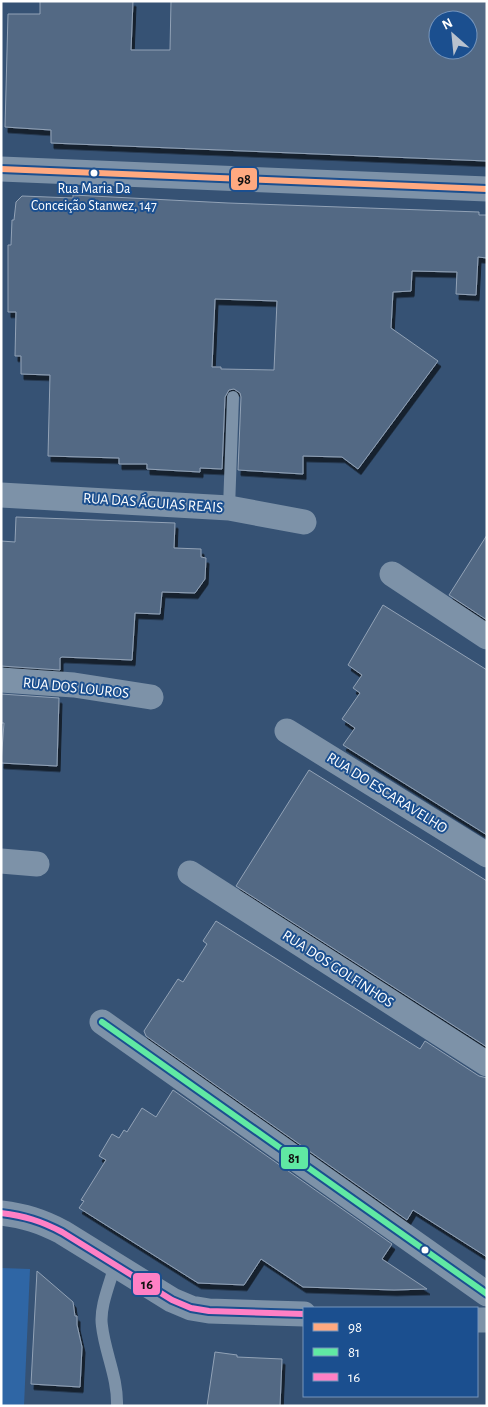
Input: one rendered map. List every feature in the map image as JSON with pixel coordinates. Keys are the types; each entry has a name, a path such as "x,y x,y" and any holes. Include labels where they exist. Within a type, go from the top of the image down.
{"street":[{"path":"1,169 487,189"},
{"name":"RUA DAS ÁGUIAS REAIS","path":"1,495 230,508 304,522"},
{"path":"392,574 487,637"},
{"name":"RUA DOS LOUROS","path":"1,680 74,685 151,697"},
{"name":"RUA DO ESCARAVELHO","path":"286,731 487,855"},
{"path":"1,861 37,864"},
{"name":"RUA DOS GOLFINHOS","path":"190,873 487,1064"},
{"path":"102,1022 487,1294"},
{"path":"1,1214 28,1217 44,1223 62,1232 172,1300 191,1308 209,1311 303,1314"}],"lane":[{"path":"230,508 233,397"},
{"path":"115,1265 103,1307 101,1324 118,1395 117,1406"}],"shaded area":[{"path":"1,1268 30,1269 24,1406 1,1406"}],"building":[{"path":"40,1 133,1 131,50 170,50 171,1 487,1 487,161 51,143 51,130 5,127 8,14 40,14"},
{"path":"73,195 228,203 479,212 479,215 487,215 487,258 478,257 476,295 456,294 457,272 412,271 411,291 393,292 391,328 438,361 358,469 342,457 303,456 303,474 238,470 241,397 240,393 234,389 229,390 225,397 222,469 200,468 200,472 147,469 147,464 119,464 119,458 48,456 50,375 21,374 21,356 15,356 16,312 8,312 8,245 11,245 12,220 14,220 16,202 22,196 73,198","holes":["215,299 277,301 274,370 221,369 221,367 212,367"]},
{"path":"16,517 175,523 174,548 201,549 201,557 206,558 205,579 195,593 162,592 160,614 135,613 132,660 62,657 60,658 60,670 1,666 1,541 15,542"},
{"path":"487,535 487,620 449,595"},
{"path":"383,605 487,670 487,835 343,745 355,728 342,719 360,693 353,688 362,675 348,665"},
{"path":"1,694 59,698 57,766 1,763 4,723 1,723"},
{"path":"309,770 487,881 487,1047 236,886"},
{"path":"216,921 420,1049 425,1041 479,1076 487,1078 487,1257 413,1210 407,1220 146,1036 144,1031 178,979 183,982 207,944 203,941"},
{"path":"173,1090 392,1244 382,1259 427,1289 394,1290 303,1287 261,1259 244,1285 198,1283 79,1208 84,1201 81,1200 106,1160 99,1156 112,1134 119,1138 124,1130 127,1132 142,1108 156,1117"},
{"path":"37,1271 73,1302 82,1347 80,1387 31,1384"},
{"path":"215,1352 237,1355 237,1357 282,1359 280,1406 207,1406"}],"transit line":[{"name":"98","path":"1,169 487,189"},
{"name":"81","path":"102,1022 487,1294"},
{"name":"16","path":"1,1213 33,1220 54,1228 172,1300 191,1308 209,1311 303,1314"}],"place":[{"name":"Rua Maria Da Conceição Stanwez, 147","path":"94,173"}]}
